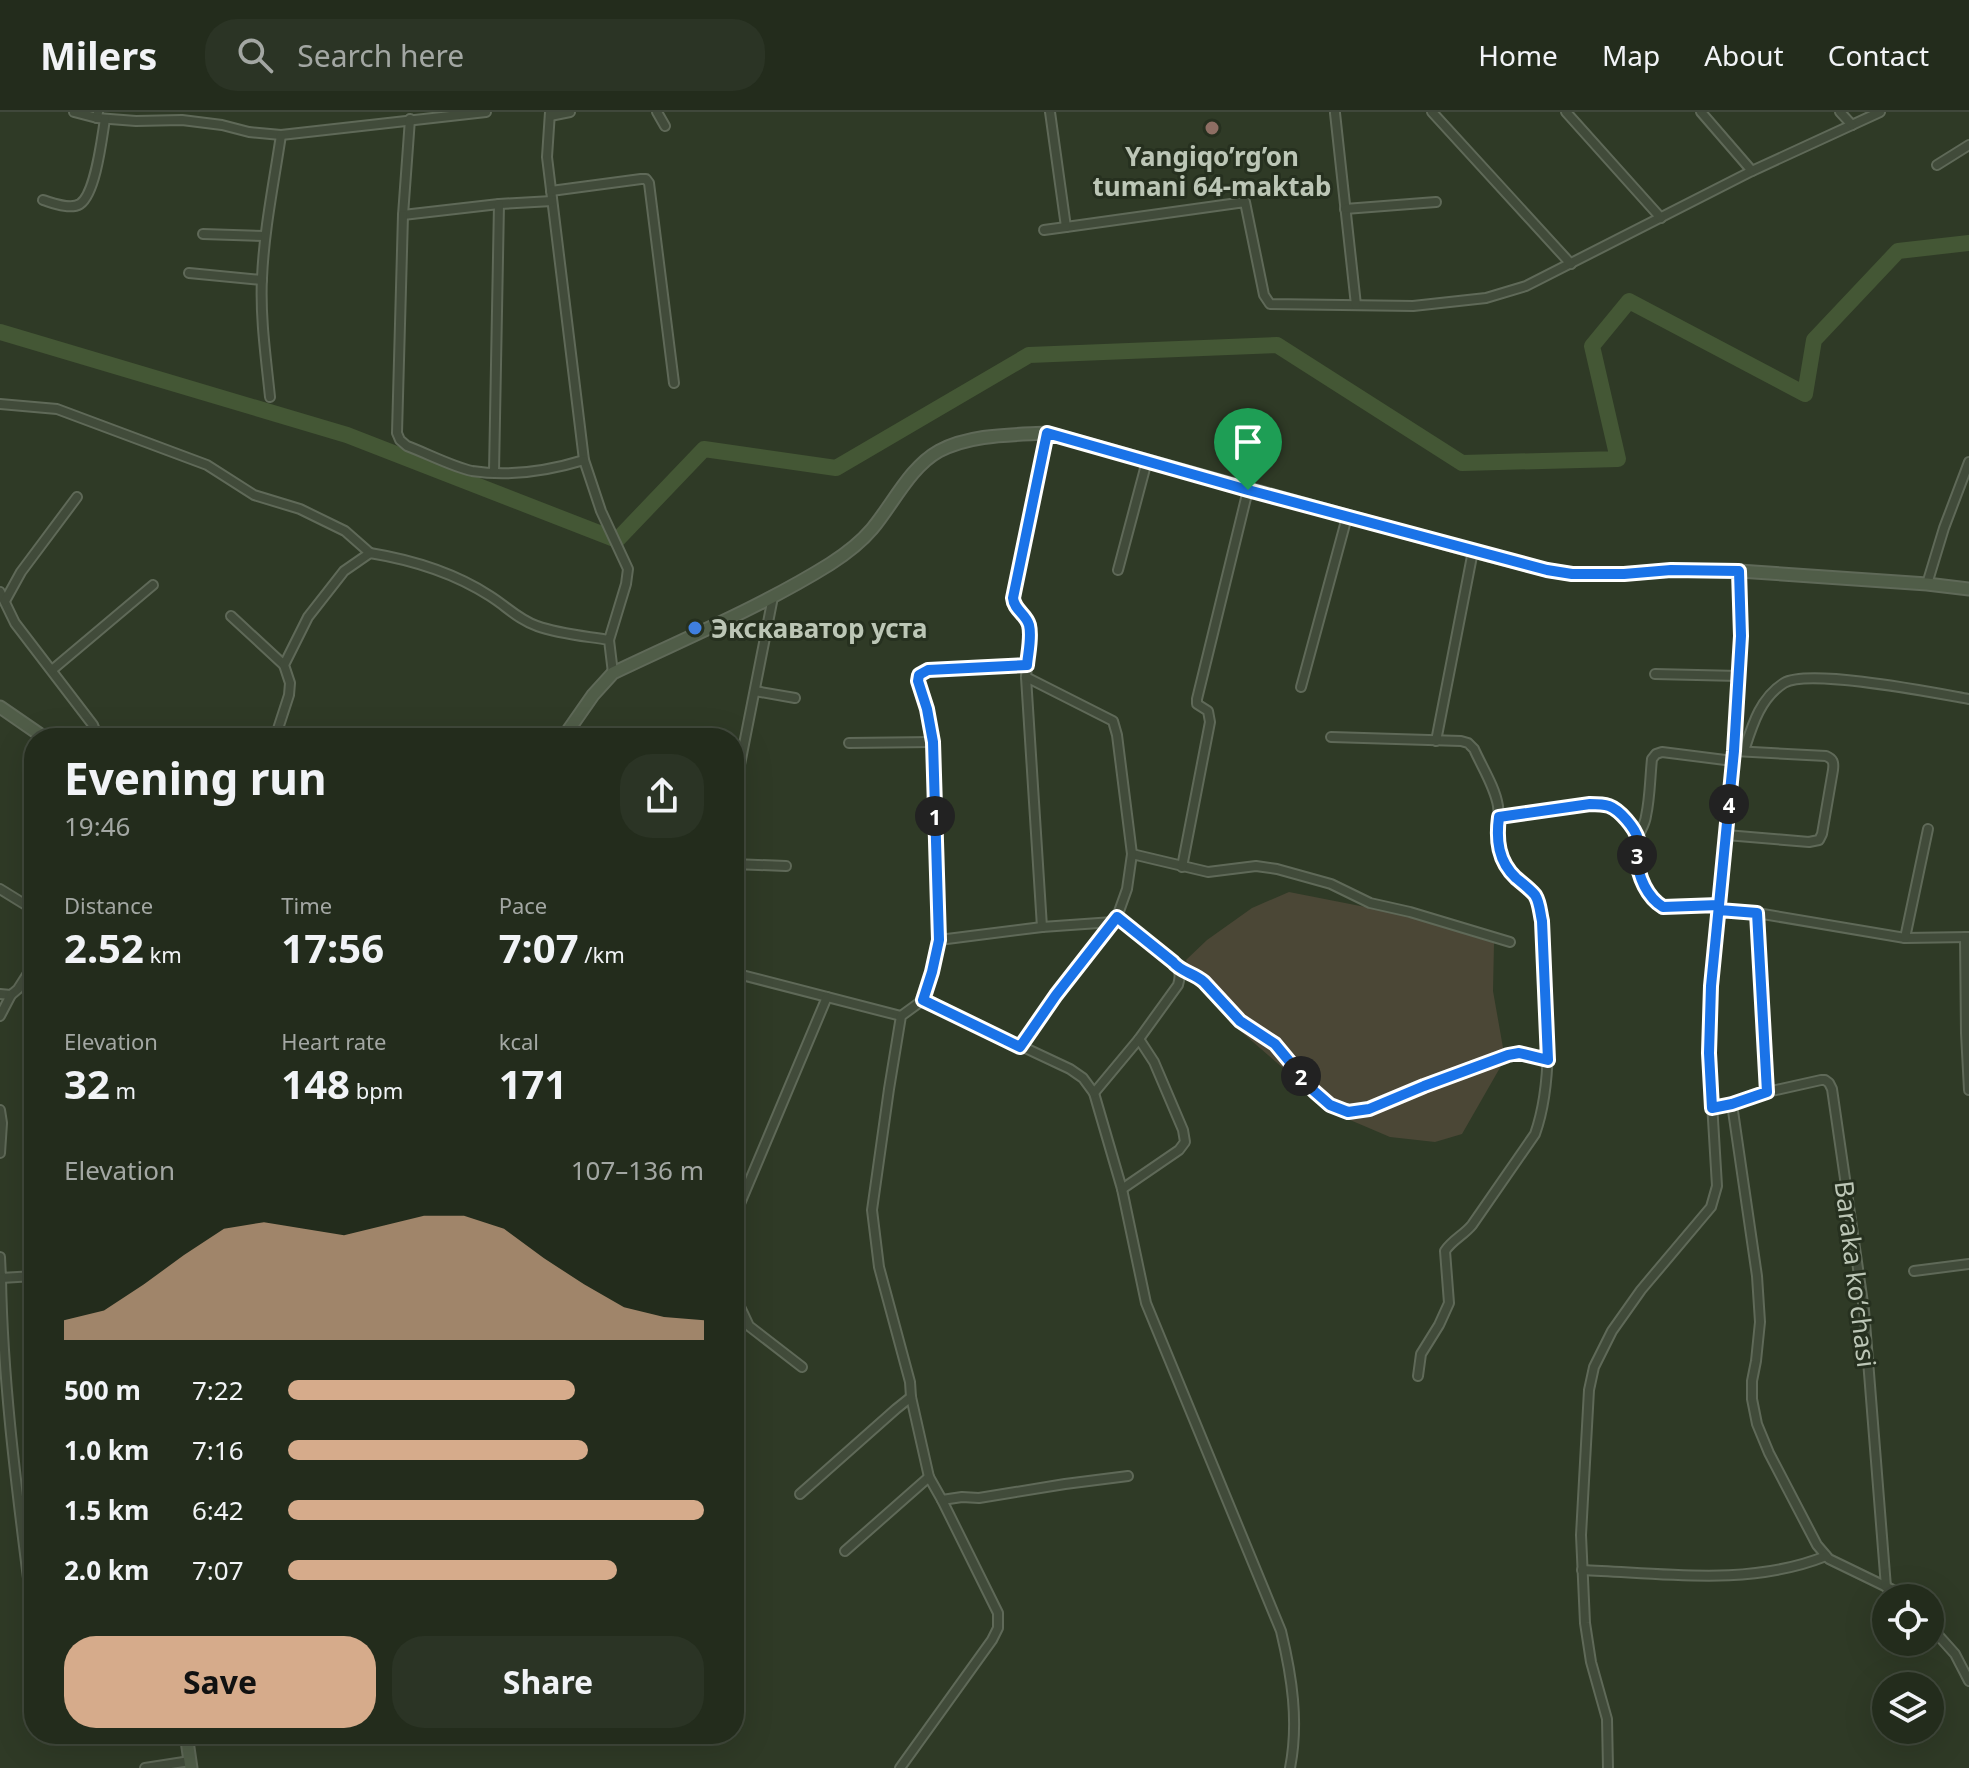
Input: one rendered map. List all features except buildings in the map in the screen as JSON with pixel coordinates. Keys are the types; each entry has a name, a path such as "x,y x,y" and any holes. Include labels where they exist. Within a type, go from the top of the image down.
{"main road":[{"path":"570,728 613,673 773,597 833,562 869,532 914,473 938,452 962,442 1001,435 1047,433 1473,551 1572,574 1739,571 1969,589"},
{"path":"0,707 30,728"},
{"path":"187,1744 190,1764"}],"street":[{"path":"74,112 136,121 182,120 281,135 486,112"},
{"path":"570,112 550,114 547,157 584,460 601,511 628,569 609,640 613,673"},
{"path":"657,112 665,126"},
{"path":"1050,112 1066,227"},
{"path":"1432,112 1571,264"},
{"path":"1566,112 1661,218"},
{"path":"1701,112 1752,171"},
{"path":"1840,112 1852,125"},
{"path":"1044,230 1245,202 1264,295 1270,304 1413,306 1486,298 1526,286 1752,171 1880,112"},
{"path":"1335,113 1356,305"},
{"path":"43,200 69,206 78,205 84,199 97,170 100,116"},
{"path":"410,119 403,215 397,433 400,440 407,446 470,470 539,471 584,460"},
{"path":"270,397 262,280 265,236 281,135"},
{"path":"1937,165 1969,145"},
{"path":"403,215 499,204 646,179 649,183 674,383"},
{"path":"1345,209 1436,202"},
{"path":"494,472 499,204"},
{"path":"203,234 265,236"},
{"path":"189,273 262,280"},
{"path":"0,404 57,409 207,465 254,495 300,509 345,531 370,553 404,558 444,572 490,596 536,626 609,640"},
{"path":"1042,927 1026,677 1030,632 1029,622 1014,607 1013,598 1047,433"},
{"path":"1118,570 1147,461"},
{"path":"1927,584 1969,462"},
{"path":"1182,867 1210,722 1208,711 1197,704 1197,699 1248,490"},
{"path":"5,601 21,572 77,497"},
{"path":"1301,687 1347,517"},
{"path":"1436,741 1473,551"},
{"path":"284,665 308,617 344,571 370,553"},
{"path":"1608,1768 1607,1719 1586,1636 1582,1570 1589,1390 1594,1367 1612,1331 1641,1290 1711,1207 1717,1186 1709,1053 1711,986 1739,676 1739,571"},
{"path":"52,670 153,585"},
{"path":"0,592 15,623 94,728"},
{"path":"744,745 773,597"},
{"path":"231,616 284,665 290,683 289,695 278,728"},
{"path":"900,1768 998,1628 998,1613 929,1477 910,1382 879,1267 872,1210 901,1016 923,1000 939,940 933,742 918,681 923,672 1027,665"},
{"path":"1655,674 1739,676"},
{"path":"1020,1047 1115,920 1127,889 1132,854 1113,721 1026,677"},
{"path":"1744,751 1760,708 1769,695 1788,681 1822,678 1969,699"},
{"path":"755,691 795,698"},
{"path":"1331,737 1468,743 1474,749 1497,801 1497,833 1502,861 1508,871 1534,894 1542,921 1548,1060 1539,1121 1535,1134 1472,1225 1445,1251 1449,1303 1421,1354 1418,1376"},
{"path":"849,743 933,742"},
{"path":"1726,835 1809,842 1819,840 1833,770 1831,758 1744,751 1733,756 1656,754 1652,759 1647,815 1638,838 1639,873 1650,897 1663,907 1719,908 1905,938 1967,937 1969,1090"},
{"path":"1499,817 1602,804 1618,812 1638,838"},
{"path":"1905,938 1928,829"},
{"path":"1132,854 1208,872 1256,866 1277,869 1331,884 1370,903 1510,942"},
{"path":"744,864 786,866"},
{"path":"0,889 24,904"},
{"path":"1757,913 1767,1092"},
{"path":"939,940 1115,920 1179,969 1198,976 1240,1021 1275,1044 1314,1091 1330,1105 1348,1112 1369,1109 1508,1055 1519,1053 1548,1060"},
{"path":"1094,1093 1178,985 1179,969"},
{"path":"744,976 901,1016"},
{"path":"0,1016 24,980"},
{"path":"0,994 11,995"},
{"path":"744,1194 827,997"},
{"path":"923,1000 1070,1069 1083,1078 1094,1093 1122,1189 1146,1303 1281,1631 1290,1668 1295,1712 1290,1768"},
{"path":"1122,1189 1179,1150 1185,1142 1183,1130 1154,1062 1139,1039"},
{"name":"Baraka koʻchasi","path":"1712,1108 1825,1080 1832,1089 1864,1310 1886,1584"},
{"path":"1732,1104 1757,1276 1760,1322 1752,1381 1757,1424 1817,1545 1826,1556 1844,1568 1879,1584"},
{"path":"0,1110 0,1153"},
{"path":"0,1257 10,1432 24,1545"},
{"path":"1914,1271 1969,1264"},
{"path":"1,1278 24,1277"},
{"path":"744,1315 749,1326 802,1367"},
{"path":"800,1494 911,1397"},
{"path":"942,1500 979,1498 1128,1476"},
{"path":"845,1551 929,1477"},
{"path":"1582,1570 1701,1577 1736,1575 1826,1556"},
{"path":"1944,1642 1955,1654 1969,1681"},
{"path":"145,1768 190,1764"}],"shaded area":[{"path":"1289,892 1406,915 1494,943 1493,991 1505,1059 1462,1134 1435,1142 1390,1137 1336,1114 1230,1022 1191,972 1186,960 1207,940 1252,908"}],"waterway":[{"path":"0,332 347,435 617,540 704,449 836,468 1029,355 1277,345 1462,463 1618,459 1592,346 1629,301 1805,394 1814,340 1898,251 1969,243"}],"place":[{"name":"Yangiqo’rg’on tumani 64-maktab","path":"1212,128"},
{"name":"Экскаватор уста","path":"695,628"}],"route":[{"path":"1047,433 1248,490 1547,570 1572,574 1739,571 1739,676 1719,910 1757,913 1767,1092 1712,1108 1709,1053 1711,986 1719,905 1663,907 1656,903 1639,873 1638,838 1618,812 1602,804 1499,817 1497,833 1502,861 1508,871 1534,894 1539,906 1548,1060 1519,1053 1508,1055 1369,1109 1348,1112 1338,1109 1314,1091 1275,1044 1240,1021 1198,976 1179,969 1117,917 1020,1047 923,1000 939,940 933,742 919,675 928,670 1027,665 1029,622 1014,607 1013,598 1047,433"}]}
